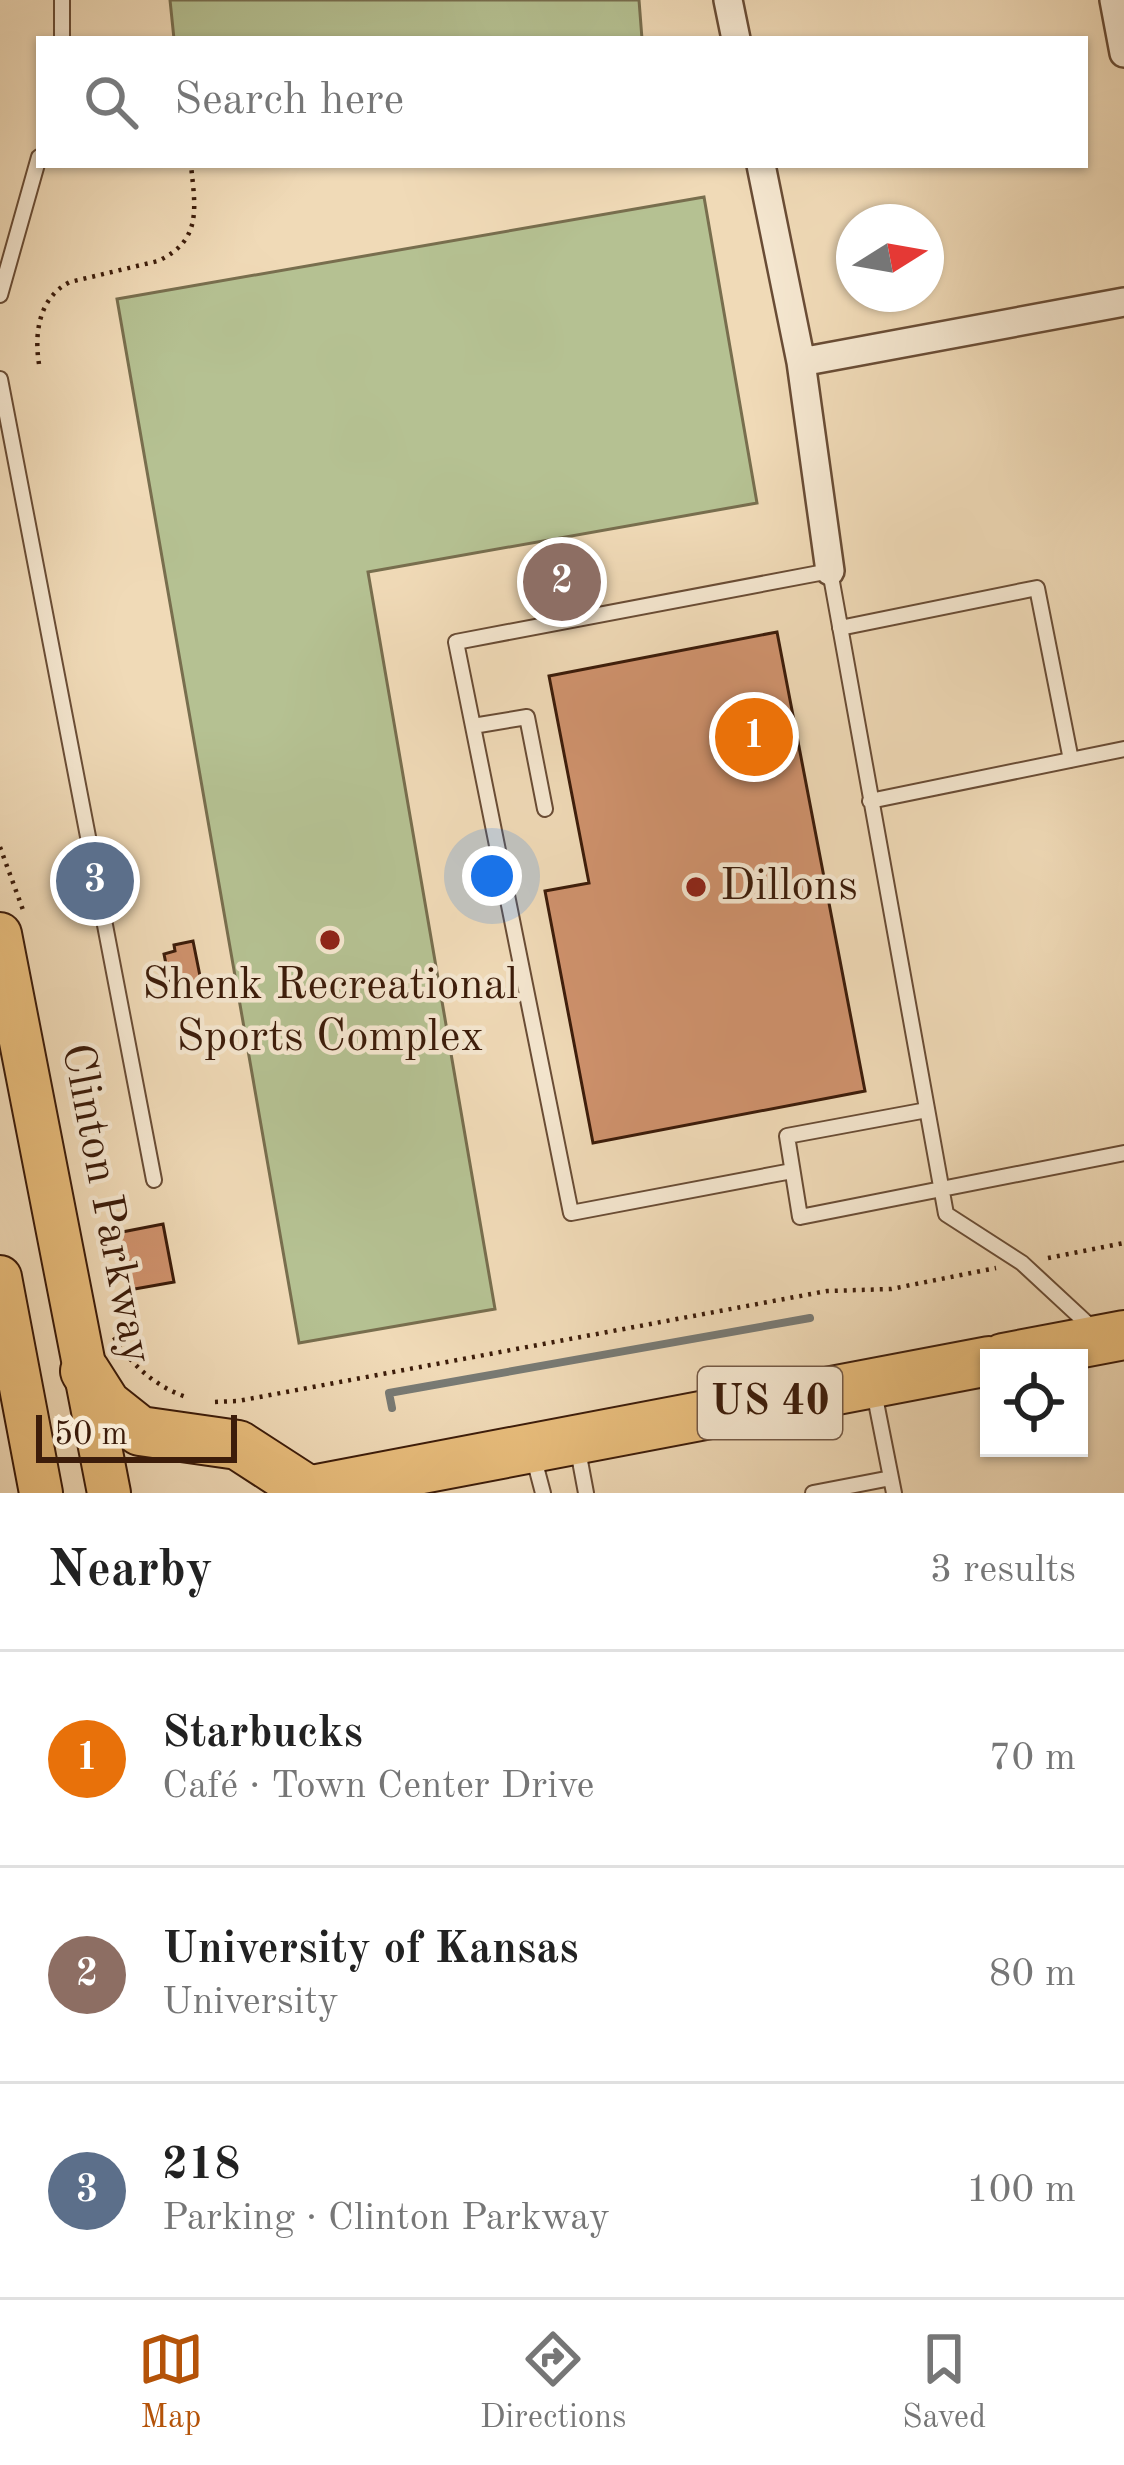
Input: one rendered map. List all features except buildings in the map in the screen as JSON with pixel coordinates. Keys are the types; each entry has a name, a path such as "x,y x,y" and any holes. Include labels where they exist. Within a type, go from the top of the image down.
{"highway":[{"path":"1051,1349 1114,1337"},
{"path":"98,1352 106,1404 140,1431 238,1445 302,1492"},
{"name":"US 40","path":"302,1492 550,1460 872,1383 980,1363"}],"main road":[{"name":"Clinton Parkway","path":"13,927 98,1352 109,1493"},
{"path":"0,1277 41,1493"}],"street":[{"path":"728,0 735,36"},
{"path":"1114,0 1124,53"},
{"path":"762,168 801,362 830,571"},
{"path":"801,362 1124,302"}],"lane":[{"path":"62,0 62,36"},
{"path":"0,296 36,168"},
{"path":"0,379 154,1180"},
{"path":"792,1171 571,1213 456,642 830,571 946,1214 1022,1263 1114,1337"},
{"path":"840,628 1036,588 1071,760"},
{"path":"472,726 527,717 545,809"},
{"path":"870,801 1124,749"},
{"path":"927,1110 787,1136 800,1217 1124,1153"},
{"path":"813,1493 893,1485 872,1383"},
{"path":"550,1460 586,1493"}],"path":[{"path":"39,364 37,333 43,312 60,287 158,261 189,236 195,210 191,168"},
{"path":"0,848 13,927"},
{"path":"207,1401 238,1401 827,1291 891,1289 1124,1243"},
{"path":"98,1352 128,1358 170,1391 197,1400"}],"green space":[{"path":"170,0 639,0 642,36 174,36"},
{"name":"Shenk Recreational Sports Complex","path":"704,197 757,503 368,572 495,1309 299,1343 117,299"}],"waterway":[{"path":"392,1408 389,1393 810,1318"}],"place":[{"name":"University of Kansas","path":"562,582"},
{"name":"Starbucks","path":"754,737"},
{"name":"218","path":"95,881"},
{"name":"Dillons","path":"696,887"},
{"name":"Shenk Recreational Sports Complex","path":"330,940"}]}
